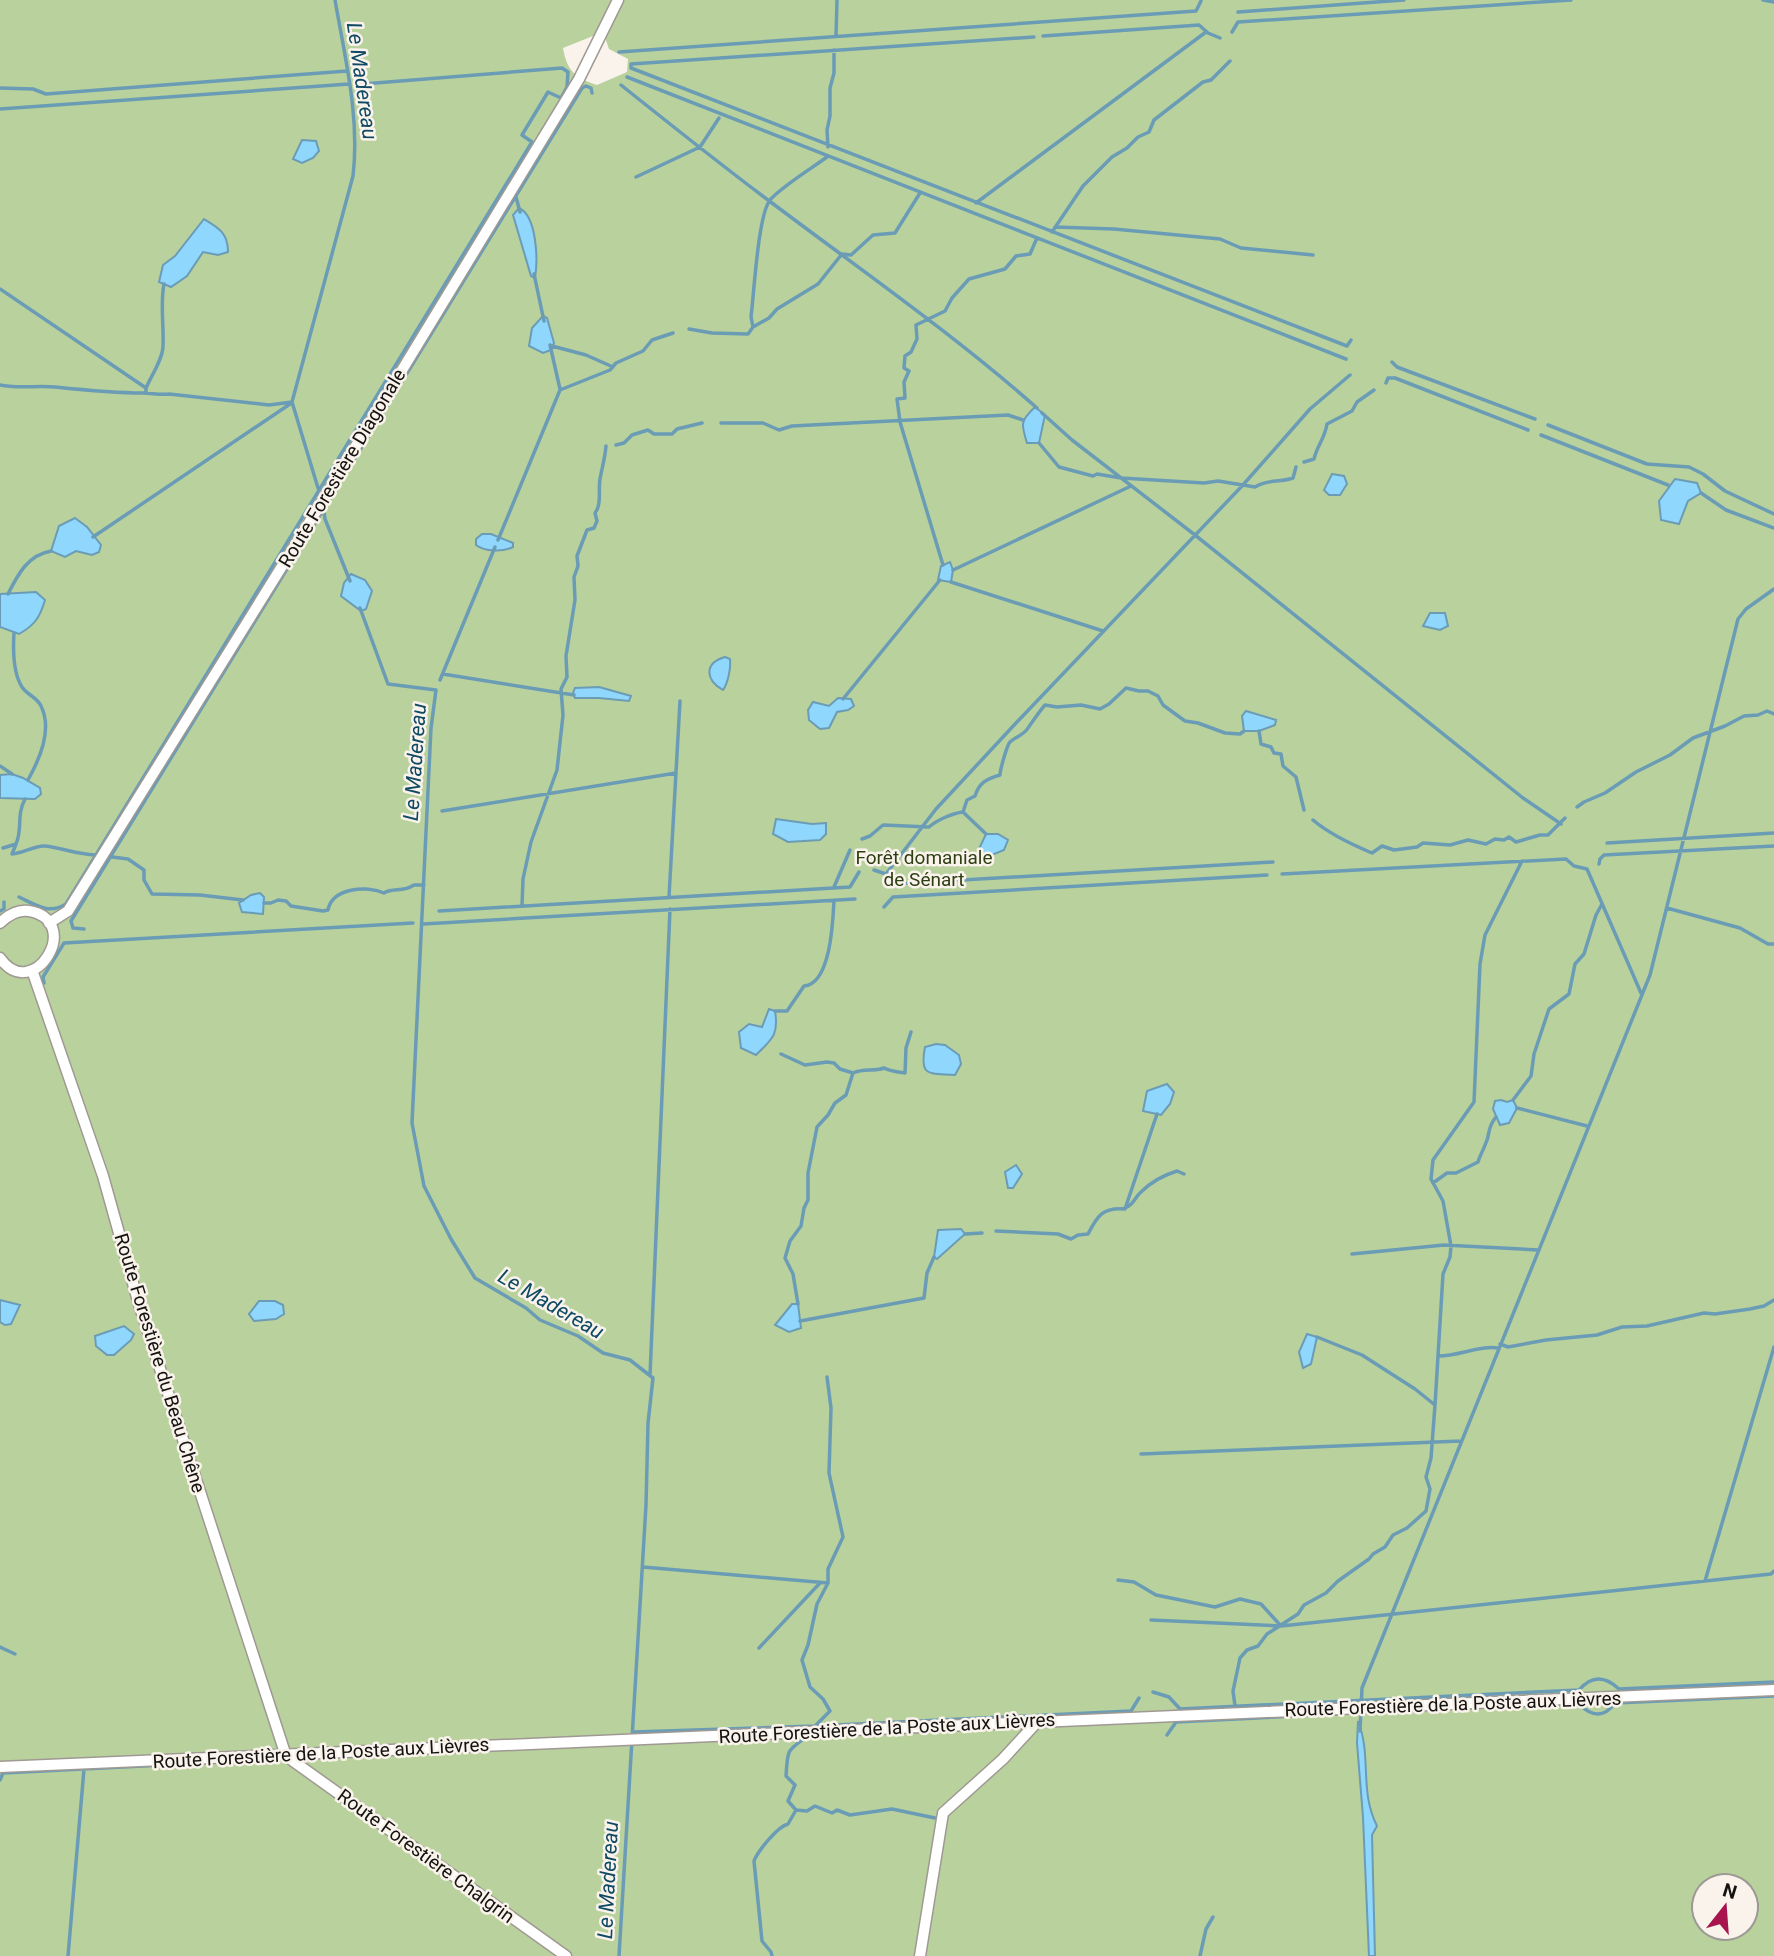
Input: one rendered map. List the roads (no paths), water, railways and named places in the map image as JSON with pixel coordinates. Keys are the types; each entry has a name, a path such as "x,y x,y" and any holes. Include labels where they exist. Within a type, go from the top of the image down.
{"street":[{"name":"Route Forestière Diagonale","path":"49,923 68,911 320,505 579,79 618,0"},
{"path":"0,923 6,916 17,911 30,911 42,916 49,923 54,938 50,955 43,965 32,970 12,969 1,963"},
{"name":"Route Forestière du Beau Chêne","path":"32,970 103,1176 138,1301 286,1756"},
{"name":"Route Forestière de la Poste aux Lièvres","path":"0,1767 1774,1690"},
{"path":"920,1956 943,1813 1003,1759 1037,1722"},
{"name":"Route Forestière Chalgrin","path":"286,1756 566,1956"}],"water":[{"path":"302,140 316,141 319,151 313,158 302,163 293,159"},
{"path":"519,208 530,220 533,229 536,250 535,278 531,276 513,215"},
{"path":"204,219 222,232 228,252 218,255 203,252 187,276 171,287 159,282 163,265 175,256"},
{"path":"543,316 547,318 554,343 551,350 543,353 529,346 532,328"},
{"path":"1035,407 1045,415 1039,443 1027,443 1023,423"},
{"path":"1332,474 1344,476 1347,484 1340,495 1329,495 1324,490"},
{"path":"1675,479 1697,483 1701,493 1688,501 1679,524 1661,520 1659,501"},
{"path":"75,518 87,527 101,545 99,552 92,555 76,551 65,557 51,551 59,526"},
{"path":"482,534 491,534 513,543 513,547 494,551 484,549 476,545 476,539"},
{"path":"950,562 953,570 951,582 938,580 941,566"},
{"path":"351,574 365,580 372,591 366,609 361,611 341,596 344,583"},
{"path":"36,592 45,600 33,624 19,634 0,627 0,594"},
{"path":"1430,613 1445,613 1448,626 1440,630 1423,626"},
{"path":"725,657 730,659 730,667 723,690 713,681 709,672 713,663"},
{"path":"599,687 631,696 629,701 575,698 573,693 575,688"},
{"path":"838,698 851,699 854,706 837,712 829,728 820,729 809,720 808,710 813,702 829,706"},
{"path":"1246,711 1276,720 1275,725 1259,731 1244,731 1242,716"},
{"path":"12,774 40,788 41,794 35,799 0,798 0,775"},
{"path":"776,819 812,824 826,823 826,834 820,840 788,842 773,834"},
{"path":"986,834 998,834 1008,840 1004,850 982,859 978,851"},
{"path":"260,893 264,897 263,914 242,912 239,903"},
{"path":"769,1009 775,1011 776,1019 775,1031 770,1040 756,1055 741,1048 739,1032 749,1024 762,1027"},
{"path":"945,1045 959,1055 961,1064 955,1075 928,1072 925,1069 925,1047"},
{"path":"1167,1084 1174,1092 1170,1104 1161,1115 1143,1111 1147,1091"},
{"path":"1513,1100 1517,1108 1509,1123 1500,1125 1493,1109 1495,1101"},
{"path":"1016,1165 1022,1174 1013,1188 1008,1188 1005,1172"},
{"path":"961,1229 965,1234 937,1259 934,1257 938,1230"},
{"path":"0,1300 20,1305 11,1324 0,1322"},
{"path":"259,1301 275,1301 283,1305 284,1314 276,1319 254,1321 249,1314"},
{"path":"792,1304 798,1304 801,1328 789,1332 775,1325"},
{"path":"124,1326 134,1334 114,1355 107,1355 96,1346 95,1336"},
{"path":"1307,1334 1317,1337 1311,1364 1303,1368 1299,1352"},
{"path":"1358,1721 1364,1747 1368,1800 1377,1826 1372,1835 1375,1956 1369,1956"}],"waterway":[{"name":"Le Madereau","path":"318,488 292,402 353,176 353,110 335,0"},
{"path":"836,36 837,0"},
{"path":"1238,12 1404,0"},
{"path":"1232,32 1238,22 1571,0"},
{"path":"1763,0 1774,2"},
{"path":"619,52 1196,11 1201,1"},
{"path":"1043,36 1199,25 1220,38"},
{"path":"976,203 1206,32"},
{"path":"1034,37 631,64 631,68 1347,346 1351,340"},
{"path":"828,147 834,50"},
{"path":"1052,232 1083,186 1112,157 1149,132 1154,120 1203,82 1211,80 1230,61"},
{"path":"19,897 48,909 66,904 532,142 522,135 548,92 561,98 567,87 568,72 562,68 363,84"},
{"path":"0,88 33,89 46,94 347,71"},
{"path":"627,77 1346,359"},
{"path":"0,109 349,84"},
{"path":"621,85 753,189 940,328 1037,408"},
{"name":"Le Madereau","path":"84,929 73,928 71,921 582,88 591,88 592,93"},
{"path":"636,177 700,147 719,118"},
{"path":"689,329 748,334 753,327 751,317 757,256 766,208 781,189 827,157"},
{"path":"753,327 818,284 842,254 851,255 873,235 895,233 920,193"},
{"path":"516,197 520,212"},
{"path":"1055,227 1114,229 1220,239 1241,248 1313,255"},
{"path":"943,565 900,422 897,399 905,398 904,382 909,371 904,368 905,356 911,352 917,339 916,325 945,311 952,298 969,279 1005,269 1016,256 1030,254 1037,238"},
{"path":"534,274 544,321"},
{"path":"146,388 162,351 164,284"},
{"path":"0,289 146,388 146,393"},
{"path":"498,540 560,390 610,370 616,363 643,351 652,340 673,333"},
{"path":"550,345 560,389"},
{"path":"552,346 586,355 613,367"},
{"path":"1392,362 1397,367 1535,419"},
{"path":"874,870 886,874 936,809 1242,486 1310,409 1350,375"},
{"path":"1386,383 1388,378 1395,378 1528,430"},
{"path":"0,385 169,394 269,405 292,402"},
{"path":"1304,462 1314,459 1327,424 1352,411 1357,402 1374,390"},
{"path":"93,537 290,404"},
{"path":"1042,413 1072,440 1523,798 1561,824"},
{"path":"721,423 763,423 779,430 792,426 1008,415 1023,420"},
{"path":"616,445 624,443 632,435 648,430 654,434 672,434 677,429 702,423"},
{"path":"1548,425 1647,464 1689,467 1725,491 1774,514"},
{"path":"1541,435 1668,485"},
{"path":"1039,443 1059,467 1093,476 1097,474 1204,483 1218,481 1255,487 1293,478 1296,467"},
{"path":"522,906 523,879 531,842 557,770 563,715 561,689 567,677 566,656 575,600 577,556 587,530 594,528 597,521 595,513 606,446"},
{"path":"953,570 1131,486"},
{"path":"1701,493 1726,510 1774,528"},
{"name":"Le Madereau","path":"324,511 350,581"},
{"path":"440,680 495,547"},
{"path":"8,594 30,561 51,551"},
{"path":"843,699 940,580"},
{"path":"951,582 1103,631"},
{"path":"1360,1731 1362,1688 1650,975 1738,619 1746,609 1774,589"},
{"name":"Le Madereau","path":"360,608 388,684 436,690 431,728 412,1123 424,1186 475,1278 526,1308 540,1320 578,1336 603,1353 630,1360 653,1378 648,1423 646,1505 619,1956"},
{"path":"14,633 15,668 19,681 24,690 39,703 46,725 43,745 28,780"},
{"path":"443,674 574,695"},
{"path":"862,839 883,825 929,827 945,817 963,812 967,800 975,796 981,785 1000,775 1010,742 1026,730 1045,705 1081,705 1100,709 1126,688 1148,691 1158,696 1163,705 1185,721 1225,733 1240,734 1244,731"},
{"path":"669,897 680,701"},
{"path":"1577,807 1670,755 1693,738 1744,716 1767,711 1774,714"},
{"path":"1259,731 1261,744 1271,747 1274,753 1281,754 1283,766 1296,777 1304,810"},
{"path":"0,766 12,774"},
{"path":"442,811 676,773"},
{"path":"3,848 16,844 25,799"},
{"path":"963,812 986,834"},
{"path":"1313,820 1333,834 1372,853 1382,846 1394,850 1417,847 1423,843 1450,845 1468,840 1486,844 1495,839 1504,840 1509,837 1516,842 1548,835 1565,818"},
{"path":"1607,843 1774,833"},
{"path":"16,844 12,854 45,846 95,855"},
{"path":"1599,864 1604,855 1774,846"},
{"path":"834,887 850,850"},
{"path":"112,857 128,859 144,870 144,880 152,894 200,895 243,900"},
{"path":"1282,874 1566,859 1574,866 1587,869 1641,993"},
{"path":"1235,1706 1233,1691 1240,1658 1247,1650 1258,1646 1267,1634 1298,1614 1304,1605 1326,1593 1385,1547 1393,1535 1407,1528 1426,1511 1430,1489 1426,1477 1431,1458 1443,1274 1451,1246 1443,1201 1431,1179 1433,1160 1474,1102 1480,964 1485,935 1522,861"},
{"path":"886,874 894,884 1273,862"},
{"path":"439,911 850,887 859,872"},
{"path":"884,907 893,897 1267,875"},
{"path":"264,903 286,901 291,906 323,911 328,910 336,897 351,890 369,889 384,893 424,885"},
{"path":"423,924 855,899"},
{"path":"775,1011 787,1011 804,986 813,983 820,975 829,950 834,900"},
{"path":"0,911 4,909 4,902"},
{"path":"1513,1100 1531,1076 1534,1054 1549,1009 1569,994 1575,964 1584,954 1602,904"},
{"path":"1667,908 1740,928 1768,944 1774,944"},
{"path":"650,1375 670,909"},
{"path":"44,983 43,977 64,943 413,923"},
{"path":"853,1073 884,1068 905,1073 906,1048 911,1032"},
{"path":"781,1054 805,1065 834,1063 840,1069 853,1073 846,1095 835,1103 817,1127 808,1173 808,1200 801,1226 790,1241 785,1258 793,1274 798,1304"},
{"path":"1517,1108 1587,1126"},
{"path":"996,1231 1058,1234 1071,1239 1088,1234 1101,1214 1125,1209 1157,1114"},
{"path":"1433,1183 1447,1173 1456,1173 1478,1162 1496,1117"},
{"path":"1125,1208 1158,1179 1177,1171 1184,1174"},
{"path":"965,1234 982,1233"},
{"path":"1352,1254 1444,1245 1538,1250"},
{"path":"800,1321 924,1298 927,1273 934,1257"},
{"path":"1500,1344 1508,1347 1597,1335 1622,1327 1647,1326 1704,1313 1750,1309 1764,1306 1774,1300"},
{"path":"1317,1337 1362,1355 1435,1405"},
{"path":"1705,1581 1774,1347"},
{"path":"1439,1356 1498,1348"},
{"path":"815,1726 830,1711 823,1699 810,1687 802,1660 817,1604 828,1583 828,1569 843,1537 829,1473 831,1408 827,1377"},
{"path":"1141,1454 1461,1441"},
{"path":"643,1567 828,1583"},
{"path":"1151,1620 1281,1626 1771,1574 1774,1571"},
{"path":"1118,1580 1134,1582 1156,1595 1215,1607 1240,1599 1261,1604 1281,1626"},
{"path":"759,1648 820,1583"},
{"path":"0,1647 15,1654"},
{"path":"1153,1692 1169,1697 1180,1709 1579,1690 1589,1682 1599,1679 1619,1689 1774,1682"},
{"path":"1459,1708 1579,1704 1598,1714 1607,1711 1615,1703 1774,1696"},
{"path":"634,1732 1131,1711 1139,1698"},
{"path":"1167,1735 1176,1722 1336,1714"},
{"path":"772,1956 762,1941 754,1861 768,1840 788,1824 796,1810 788,1801 795,1785 786,1776 787,1761 791,1749 806,1737"},
{"path":"0,1780 3,1773 183,1764 187,1766"},
{"path":"68,1956 84,1769"},
{"path":"796,1810 807,1811 815,1806 832,1813 837,1810 850,1815 892,1809 935,1818"},
{"path":"1200,1956 1206,1929 1213,1917"}],"park label":[{"name":"Forêt domaniale de Sénart","path":"924,868"}]}
